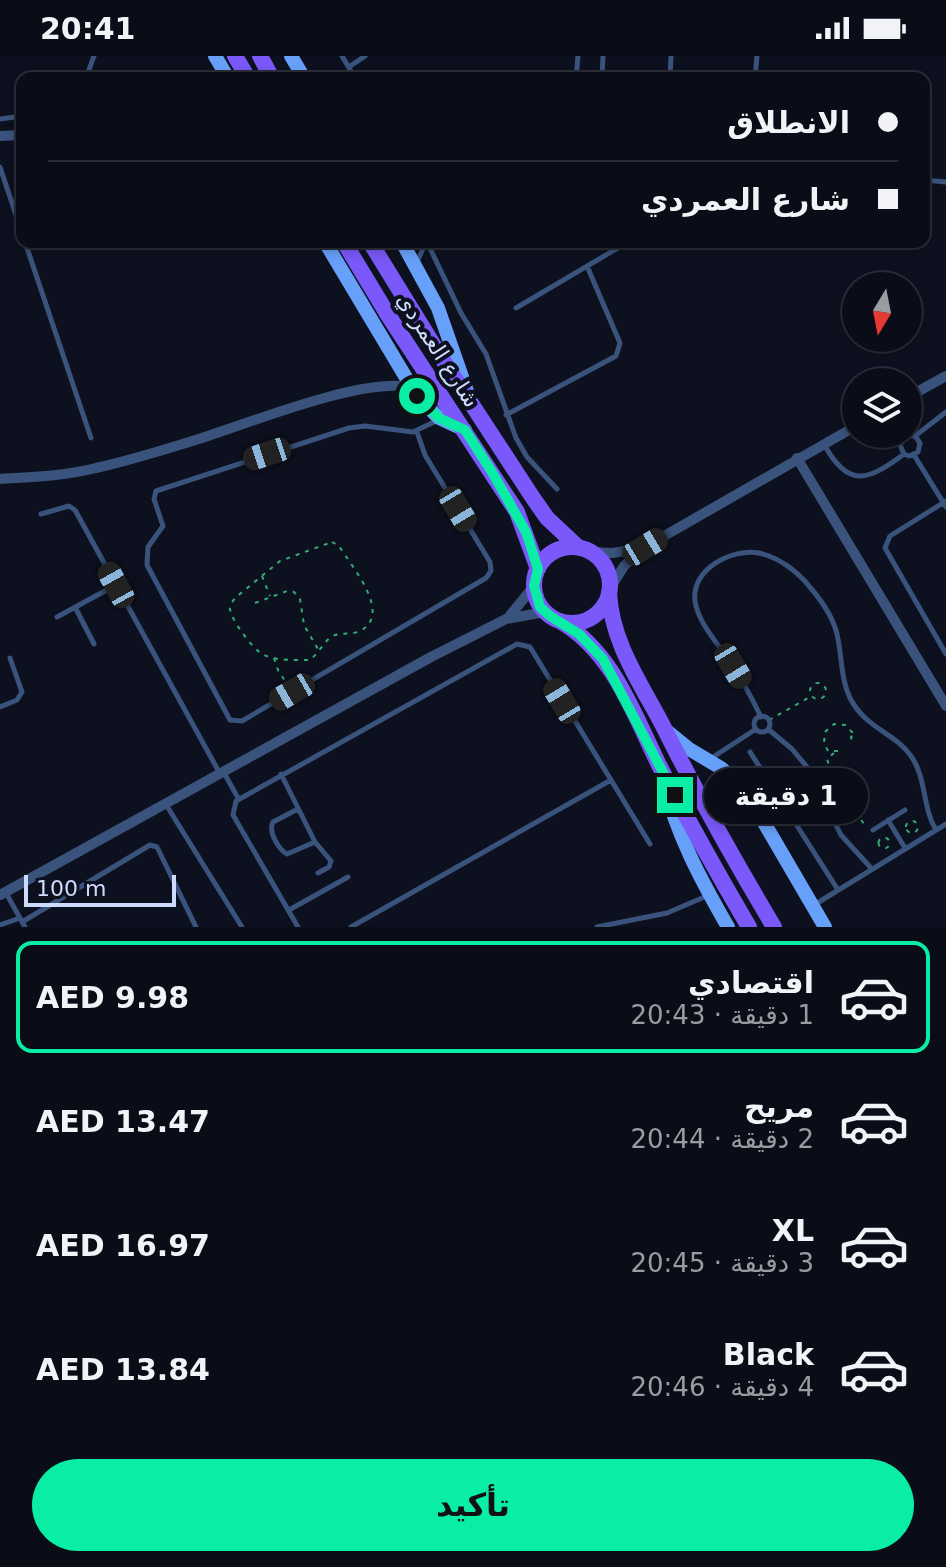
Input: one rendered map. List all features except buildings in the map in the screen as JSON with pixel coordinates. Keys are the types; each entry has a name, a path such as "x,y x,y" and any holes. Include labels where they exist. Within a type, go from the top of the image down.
{"main road":[{"name":"شارع العمردي","path":"348,248 517,512 538,569"},
{"name":"شارع العمردي","path":"374,248 547,518 584,550"},
{"path":"749,927 662,770 610,668 588,642 545,612 537,600 534,586 538,569 546,557 558,550 584,550 605,568 611,613 619,642 704,808 774,927"},
{"path":"560,621 576,623 591,618 603,607 609,591"}],"street":[{"path":"329,248 424,404 439,418 465,430"},
{"path":"406,248 438,308 472,405"},
{"path":"386,385 395,376 399,365"},
{"path":"922,389 946,376"},
{"path":"0,479 51,477 98,468 290,409 386,385 413,388"},
{"path":"609,591 624,566 645,547 842,433"},
{"path":"797,458 946,706"},
{"path":"584,550 623,552 645,547"},
{"path":"506,619 534,586"},
{"path":"3,894 360,695 506,619 545,612"},
{"path":"663,727 689,749 729,775 751,799 825,927"},
{"path":"662,770 672,810 710,895 728,927"}],"lane":[{"path":"342,56 352,72"},
{"path":"349,67 365,56"},
{"path":"0,167 16,215"},
{"path":"27,248 91,438"},
{"path":"417,267 422,248"},
{"path":"429,248 461,313 486,354 506,415 527,457 557,489"},
{"path":"516,308 618,248"},
{"path":"506,415 616,356 620,343 587,266"},
{"path":"922,431 946,412"},
{"path":"417,432 425,455 490,562 490,574 242,721 233,721 226,716 147,565 146,551 163,526 155,493 159,489 354,427 417,432 439,418"},
{"path":"824,443 840,469 857,476 876,474 904,454 914,455"},
{"path":"901,448 904,454"},
{"path":"914,455 920,448"},
{"path":"914,455 945,504 890,536 885,548 946,654"},
{"path":"41,514 73,508 238,798"},
{"path":"768,729 769,720 761,717 695,602 697,584 709,567 729,557 751,552 763,554 790,568 812,590 829,614 838,638 849,695 866,720 903,746 913,759 922,777 927,810 936,830"},
{"path":"57,617 116,585"},
{"path":"75,607 94,644"},
{"path":"298,927 233,815 238,798 521,643 530,647 650,844"},
{"path":"0,707 17,700 22,692 10,658"},
{"path":"756,729 755,721 761,717"},
{"path":"756,729 762,732 768,729"},
{"path":"708,760 756,729"},
{"path":"768,729 792,749 807,767 844,840 866,859 872,869"},
{"path":"750,752 838,890"},
{"path":"281,774 315,842 331,864 318,873"},
{"path":"351,927 611,780"},
{"path":"165,803 242,927"},
{"path":"298,809 273,822 271,830 282,851 287,854 315,842"},
{"path":"873,830 905,810"},
{"path":"888,820 905,848"},
{"path":"813,906 946,824"},
{"path":"0,925 22,922 150,845 157,847 196,927"},
{"path":"289,910 348,877"},
{"path":"3,894 22,922"},
{"path":"597,927 667,913 710,895"}],"path":[{"path":"332,542 339,546 370,597 373,617 369,625 358,632 331,637 309,660 265,656 253,648 230,610 235,598 262,575 280,561 332,542"},
{"path":"262,575 271,597"},
{"path":"255,603 287,591 297,595 304,625 319,651"},
{"path":"274,658 292,692"},
{"path":"813,684 825,686 823,698 814,699 811,696 813,684"},
{"path":"769,720 811,696"},
{"path":"852,744 851,737 855,735 850,728 834,724 825,732 824,743 828,751 832,749 836,752 827,759 835,784 864,826 873,830"}],"route":[{"path":"417,396 439,418 465,430 517,512 526,532 538,569 534,593 540,607 579,634 603,659 616,678 675,795"}]}
